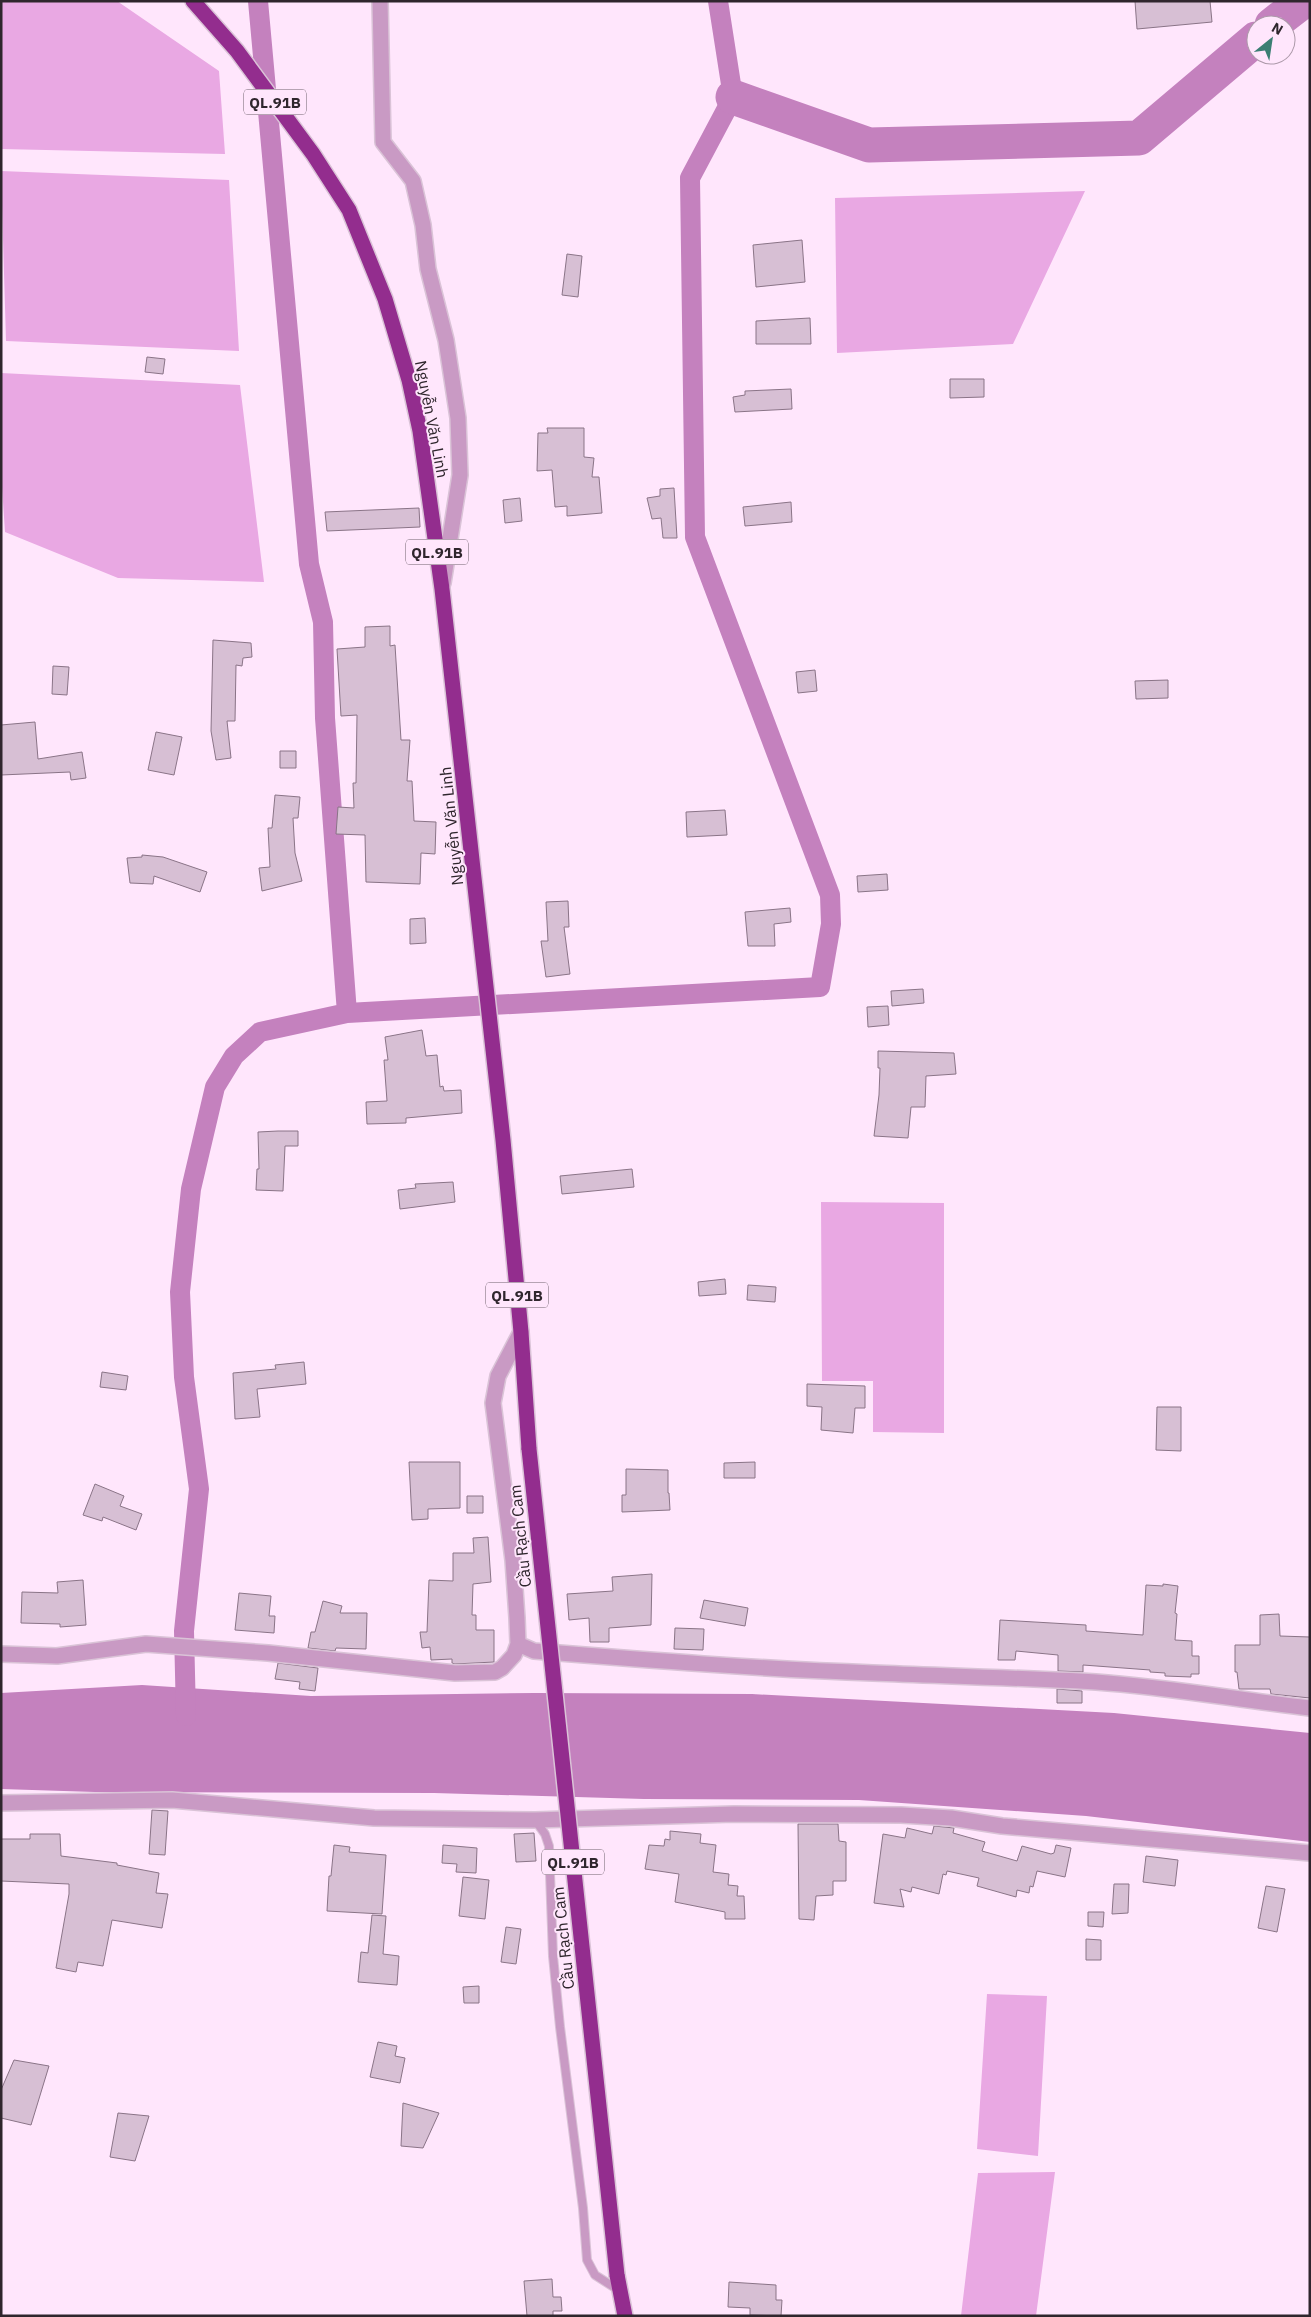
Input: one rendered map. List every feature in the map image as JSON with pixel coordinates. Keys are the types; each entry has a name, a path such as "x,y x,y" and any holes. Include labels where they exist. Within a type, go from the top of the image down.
{"highway":[{"name":"Nguyễn Văn Linh","path":"193,1 237,51 313,154 350,210 385,299 409,380 420,431 442,589 502,1140 521,1332 529,1449"},
{"name":"Cầu Rạch Cam","path":"529,1449 620,2292"},
{"name":"QL.91B","path":"620,2292 624,2316"}],"street":[{"path":"380,1 383,142 413,180 424,225 428,269 446,340 458,418 460,475 442,589"},
{"path":"1,1654 57,1656 146,1644 455,1673 495,1672 502,1668 514,1655 518,1644 513,1560 493,1403 498,1376 521,1332"},
{"path":"518,1644 534,1651 653,1660 824,1671 993,1676 1097,1682 1161,1688 1310,1708"},
{"path":"1,1803 172,1800 374,1818 535,1820 734,1814 901,1815 951,1818 1002,1826 1310,1853"}],"lane":[{"path":"535,1820 545,1834 549,1846 553,1956 587,2260 595,2275 620,2292"}],"shaded area":[{"path":"1,1 117,1 219,71 225,154 1,149"},
{"path":"1,171 229,180 239,351 6,341"},
{"path":"1085,191 1013,344 837,353 835,198"},
{"path":"1,373 240,385 264,582 118,578 5,532 1,472"},
{"path":"821,1202 944,1203 944,1433 873,1432 873,1381 822,1381"},
{"path":"142,1685 311,1696 535,1693 752,1694 1114,1713 1310,1733 1310,1842 1086,1816 859,1800 644,1799 434,1793 95,1792 1,1789 1,1693"},
{"path":"987,1994 1047,1996 1038,2156 977,2149"},
{"path":"1055,2172 1036,2316 961,2316 978,2173"}],"building":[{"path":"1135,1 1210,1 1212,22 1137,29"},
{"path":"802,240 805,282 756,287 753,245"},
{"path":"567,254 582,256 578,297 562,295"},
{"path":"810,318 811,344 756,344 756,321"},
{"path":"147,357 165,359 163,374 145,372"},
{"path":"950,379 984,379 984,397 950,398"},
{"path":"791,389 792,409 735,412 733,397 745,395 745,391"},
{"path":"547,428 584,428 584,457 594,458 592,477 599,477 602,513 567,516 567,506 555,507 552,470 537,471 538,433 548,433"},
{"path":"674,488 677,538 663,538 661,518 652,519 647,498 660,496 660,489"},
{"path":"520,498 522,521 505,523 503,500"},
{"path":"791,502 792,522 745,526 743,507"},
{"path":"419,508 420,527 327,531 325,512"},
{"path":"390,626 390,646 395,645 401,740 410,740 407,781 412,781 414,821 436,822 435,854 421,853 420,884 366,882 365,835 336,834 338,807 354,808 353,783 356,783 357,715 341,716 337,649 365,647 365,627"},
{"path":"213,640 251,643 252,657 243,658 242,666 236,665 235,721 227,721 231,758 216,760 211,731"},
{"path":"53,666 69,667 67,695 52,694"},
{"path":"815,670 817,691 798,693 796,672"},
{"path":"1168,680 1168,698 1136,699 1135,681"},
{"path":"35,722 38,759 82,752 86,778 71,780 70,772 1,775 1,725"},
{"path":"156,732 182,737 174,775 148,770"},
{"path":"280,751 296,751 296,768 280,768"},
{"path":"275,795 300,797 298,818 293,818 295,853 302,881 262,891 259,868 270,867 268,828 272,828"},
{"path":"725,810 727,835 687,837 686,812"},
{"path":"142,855 163,857 207,872 200,892 154,876 153,884 130,883 127,858 142,857"},
{"path":"887,874 888,890 858,892 857,876"},
{"path":"568,901 569,927 564,927 570,974 546,977 541,941 548,941 546,902"},
{"path":"790,908 791,922 774,924 775,946 748,946 745,912"},
{"path":"425,918 426,943 410,944 410,919"},
{"path":"923,989 924,1003 892,1006 891,991"},
{"path":"888,1006 889,1025 868,1027 867,1007"},
{"path":"422,1030 426,1056 437,1055 440,1087 443,1086 444,1091 461,1090 462,1113 406,1118 406,1123 367,1124 366,1102 387,1101 384,1060 388,1060 385,1037"},
{"path":"878,1051 954,1053 956,1074 926,1076 925,1107 911,1107 908,1138 874,1136 879,1095 880,1068 878,1068"},
{"path":"298,1131 298,1146 285,1146 283,1191 256,1190 257,1169 259,1169 258,1132"},
{"path":"632,1169 634,1187 562,1194 560,1176"},
{"path":"453,1182 455,1202 400,1209 398,1190 416,1188 415,1184"},
{"path":"725,1279 726,1294 699,1296 698,1282"},
{"path":"748,1285 776,1287 775,1302 747,1300"},
{"path":"304,1362 306,1384 257,1389 260,1417 235,1419 233,1373 276,1369 275,1365"},
{"path":"102,1372 128,1376 126,1390 100,1387"},
{"path":"807,1384 865,1386 865,1408 855,1408 853,1433 821,1430 822,1407 807,1406"},
{"path":"1157,1407 1181,1407 1181,1451 1156,1450"},
{"path":"409,1462 460,1462 460,1508 428,1509 428,1519 412,1520"},
{"path":"755,1462 755,1478 724,1478 724,1463"},
{"path":"626,1469 668,1470 670,1510 622,1512 622,1495 626,1495"},
{"path":"95,1484 124,1496 120,1506 142,1514 136,1530 103,1517 102,1521 83,1515"},
{"path":"467,1496 483,1496 483,1513 467,1513"},
{"path":"488,1537 491,1582 473,1584 472,1615 476,1615 476,1630 494,1630 494,1662 455,1664 452,1663 452,1659 431,1660 430,1647 422,1648 420,1632 427,1632 429,1580 453,1581 453,1553 474,1553 473,1538"},
{"path":"652,1574 651,1625 609,1628 609,1642 590,1642 589,1618 569,1620 567,1594 613,1591 612,1577"},
{"path":"83,1580 86,1625 60,1627 60,1624 21,1623 22,1592 58,1593 57,1582"},
{"path":"1163,1584 1178,1586 1175,1640 1192,1641 1192,1656 1199,1656 1199,1674 1191,1674 1191,1677 1165,1676 1165,1673 1150,1672 1150,1670 1083,1665 1083,1672 1058,1671 1058,1655 1016,1651 1015,1660 998,1660 1000,1620 1086,1625 1086,1631 1143,1635 1146,1585 1163,1586"},
{"path":"239,1593 271,1596 269,1616 275,1616 274,1633 235,1630"},
{"path":"704,1600 748,1608 745,1626 700,1618"},
{"path":"323,1601 342,1606 340,1613 367,1613 366,1649 336,1648 335,1651 308,1648 311,1632 315,1632"},
{"path":"1279,1614 1280,1636 1310,1637 1310,1698 1271,1694 1270,1689 1239,1689 1237,1672 1235,1672 1235,1645 1260,1645 1260,1615"},
{"path":"675,1628 704,1629 703,1650 674,1649"},
{"path":"278,1663 318,1668 315,1691 299,1689 300,1682 275,1679"},
{"path":"1057,1689 1082,1691 1082,1703 1057,1703"},
{"path":"152,1810 168,1811 165,1855 149,1854"},
{"path":"798,1824 838,1824 839,1841 846,1842 846,1881 833,1881 833,1895 816,1896 814,1920 799,1919"},
{"path":"934,1826 954,1828 953,1833 985,1842 982,1851 1017,1861 1022,1846 1051,1854 1054,1853 1056,1845 1071,1848 1065,1877 1037,1871 1033,1887 1030,1886 1029,1893 1017,1890 1016,1897 977,1886 979,1878 947,1871 946,1875 943,1874 939,1894 912,1887 911,1892 900,1889 904,1907 874,1903 883,1834 905,1838 907,1828 932,1834"},
{"path":"670,1831 701,1834 700,1843 716,1845 713,1872 729,1874 728,1885 738,1886 737,1896 744,1896 745,1919 725,1919 725,1912 675,1902 679,1874 645,1869 649,1845 664,1846 665,1839 670,1840"},
{"path":"534,1833 536,1861 516,1862 514,1834"},
{"path":"30,1834 60,1834 61,1856 117,1863 117,1865 159,1873 156,1893 168,1894 162,1928 112,1920 103,1966 78,1962 76,1972 56,1968 69,1894 69,1884 1,1881 1,1839 30,1839"},
{"path":"334,1845 350,1847 349,1852 386,1855 382,1914 327,1911 329,1876 331,1876"},
{"path":"443,1845 477,1848 476,1873 456,1872 457,1864 442,1863"},
{"path":"1146,1856 1178,1860 1175,1886 1143,1882"},
{"path":"463,1877 489,1880 485,1919 459,1916"},
{"path":"1114,1884 1129,1884 1128,1913 1112,1914"},
{"path":"1266,1886 1285,1889 1277,1932 1258,1928"},
{"path":"1088,1912 1104,1912 1103,1927 1088,1926"},
{"path":"372,1915 386,1916 383,1954 399,1956 397,1985 358,1982 361,1952 368,1953"},
{"path":"506,1927 521,1929 516,1964 501,1962"},
{"path":"1086,1939 1101,1940 1101,1960 1086,1960"},
{"path":"479,1986 479,2003 464,2003 463,1987"},
{"path":"378,2042 397,2046 395,2056 405,2058 400,2083 370,2077"},
{"path":"14,2060 49,2066 31,2125 1,2118 1,2090"},
{"path":"403,2103 439,2113 423,2148 401,2146"},
{"path":"118,2113 149,2116 135,2161 110,2157"},
{"path":"552,2279 553,2297 561,2297 562,2311 553,2311 553,2316 527,2316 524,2281"},
{"path":"729,2282 776,2285 776,2300 782,2300 781,2316 750,2315 750,2308 728,2307"}],"waterway":[{"path":"258,1 309,564 323,622 325,718 347,1013"},
{"path":"186,1716 184,1631 199,1489 184,1377 180,1292 191,1189 215,1087 234,1056 260,1032 347,1013 820,987 831,924 830,895 695,537 690,178 733,97 718,1"},
{"path":"1285,15 1303,1"},
{"path":"733,97 869,145 1139,138 1246,47"}]}
